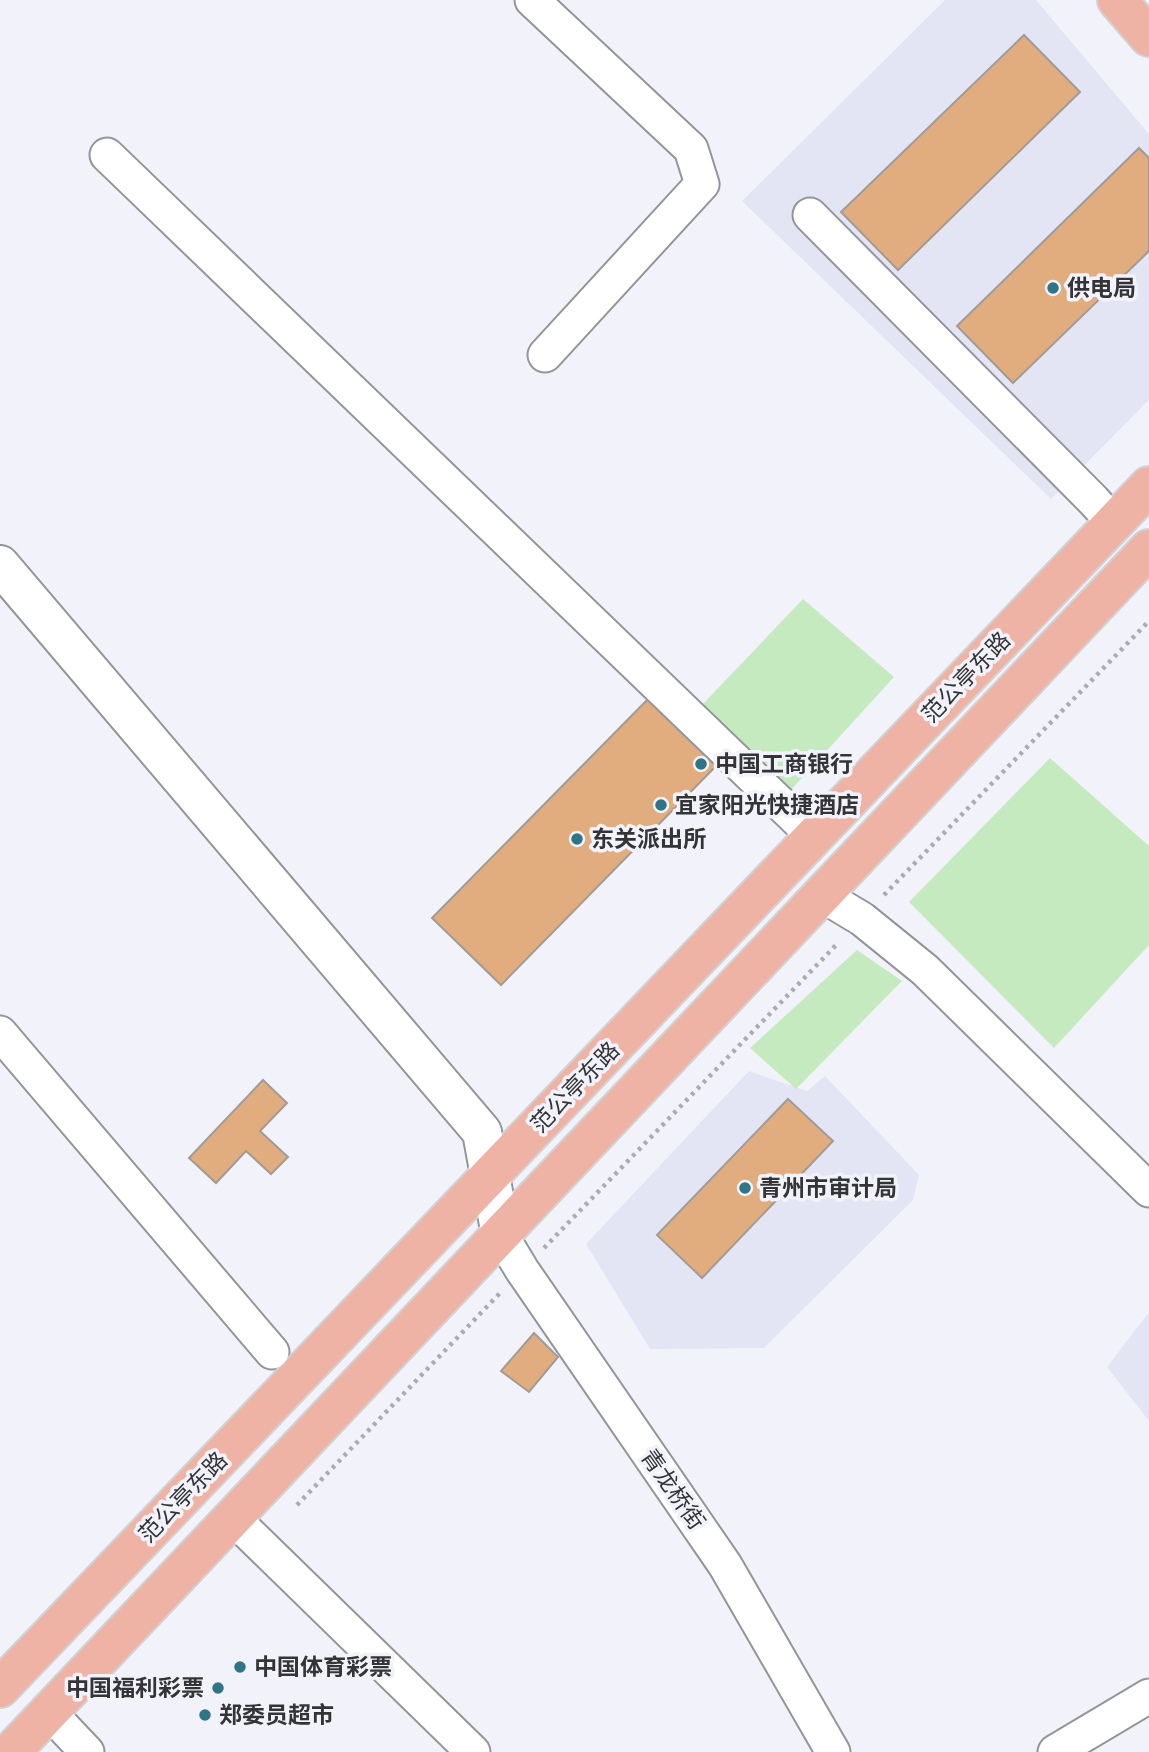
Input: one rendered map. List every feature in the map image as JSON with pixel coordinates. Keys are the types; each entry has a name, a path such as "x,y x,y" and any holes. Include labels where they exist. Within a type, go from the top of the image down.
{"main road":[{"path":"1117,0 1149,37"},
{"name":"范公亭东路","path":"0,1688 1149,486"},
{"name":"范公亭东路","path":"10,1752 1149,549"}],"street":[{"path":"532,0 691,149 702,184 545,355"},
{"path":"107,155 814,836"},
{"path":"810,215 1114,523"},
{"path":"0,565 482,1132 501,1235"},
{"path":"822,895 862,919 925,970 1149,1191"},
{"path":"0,1033 272,1352"},
{"name":"青龙桥街","path":"501,1235 522,1270 725,1565 833,1752"},
{"path":"232,1517 473,1752"},
{"path":"1055,1752 1149,1696"},
{"path":"49,1712 87,1752"}],"path":[{"path":"260,1544 1149,621"}],"shaded area":[{"path":"945,0 1036,0 1149,134 1149,400 1051,499 742,201"},
{"path":"749,1071 807,1091 825,1076 919,1175 913,1200 764,1348 650,1349 586,1244"},
{"path":"1149,1312 1149,1421 1107,1367"}],"green space":[{"path":"803,599 894,677 791,790 702,705"},
{"path":"1050,758 1149,846 1149,945 1054,1048 909,902"},
{"path":"857,950 902,981 796,1089 750,1048"}],"building":[{"path":"1024,35 1080,92 898,270 841,212"},
{"name":"供电局","path":"1139,148 1149,158 1149,251 1013,383 957,326"},
{"name":"东关派出所","path":"654,693 722,760 501,985 432,918"},
{"path":"263,1080 287,1103 260,1131 288,1157 271,1174 246,1151 216,1183 189,1158"},
{"name":"青州市审计局","path":"788,1099 833,1141 702,1278 657,1235"},
{"path":"534,1333 558,1357 529,1392 501,1371"}],"place":[{"name":"供电局","path":"1053,288"},
{"name":"中国工商银行","path":"701,764"},
{"name":"宜家阳光快捷酒店","path":"661,805"},
{"name":"东关派出所","path":"577,839"},
{"name":"青州市审计局","path":"745,1188"},
{"name":"中国体育彩票","path":"240,1667"},
{"name":"中国福利彩票","path":"218,1688"},
{"name":"郑委员超市","path":"205,1715"}]}
